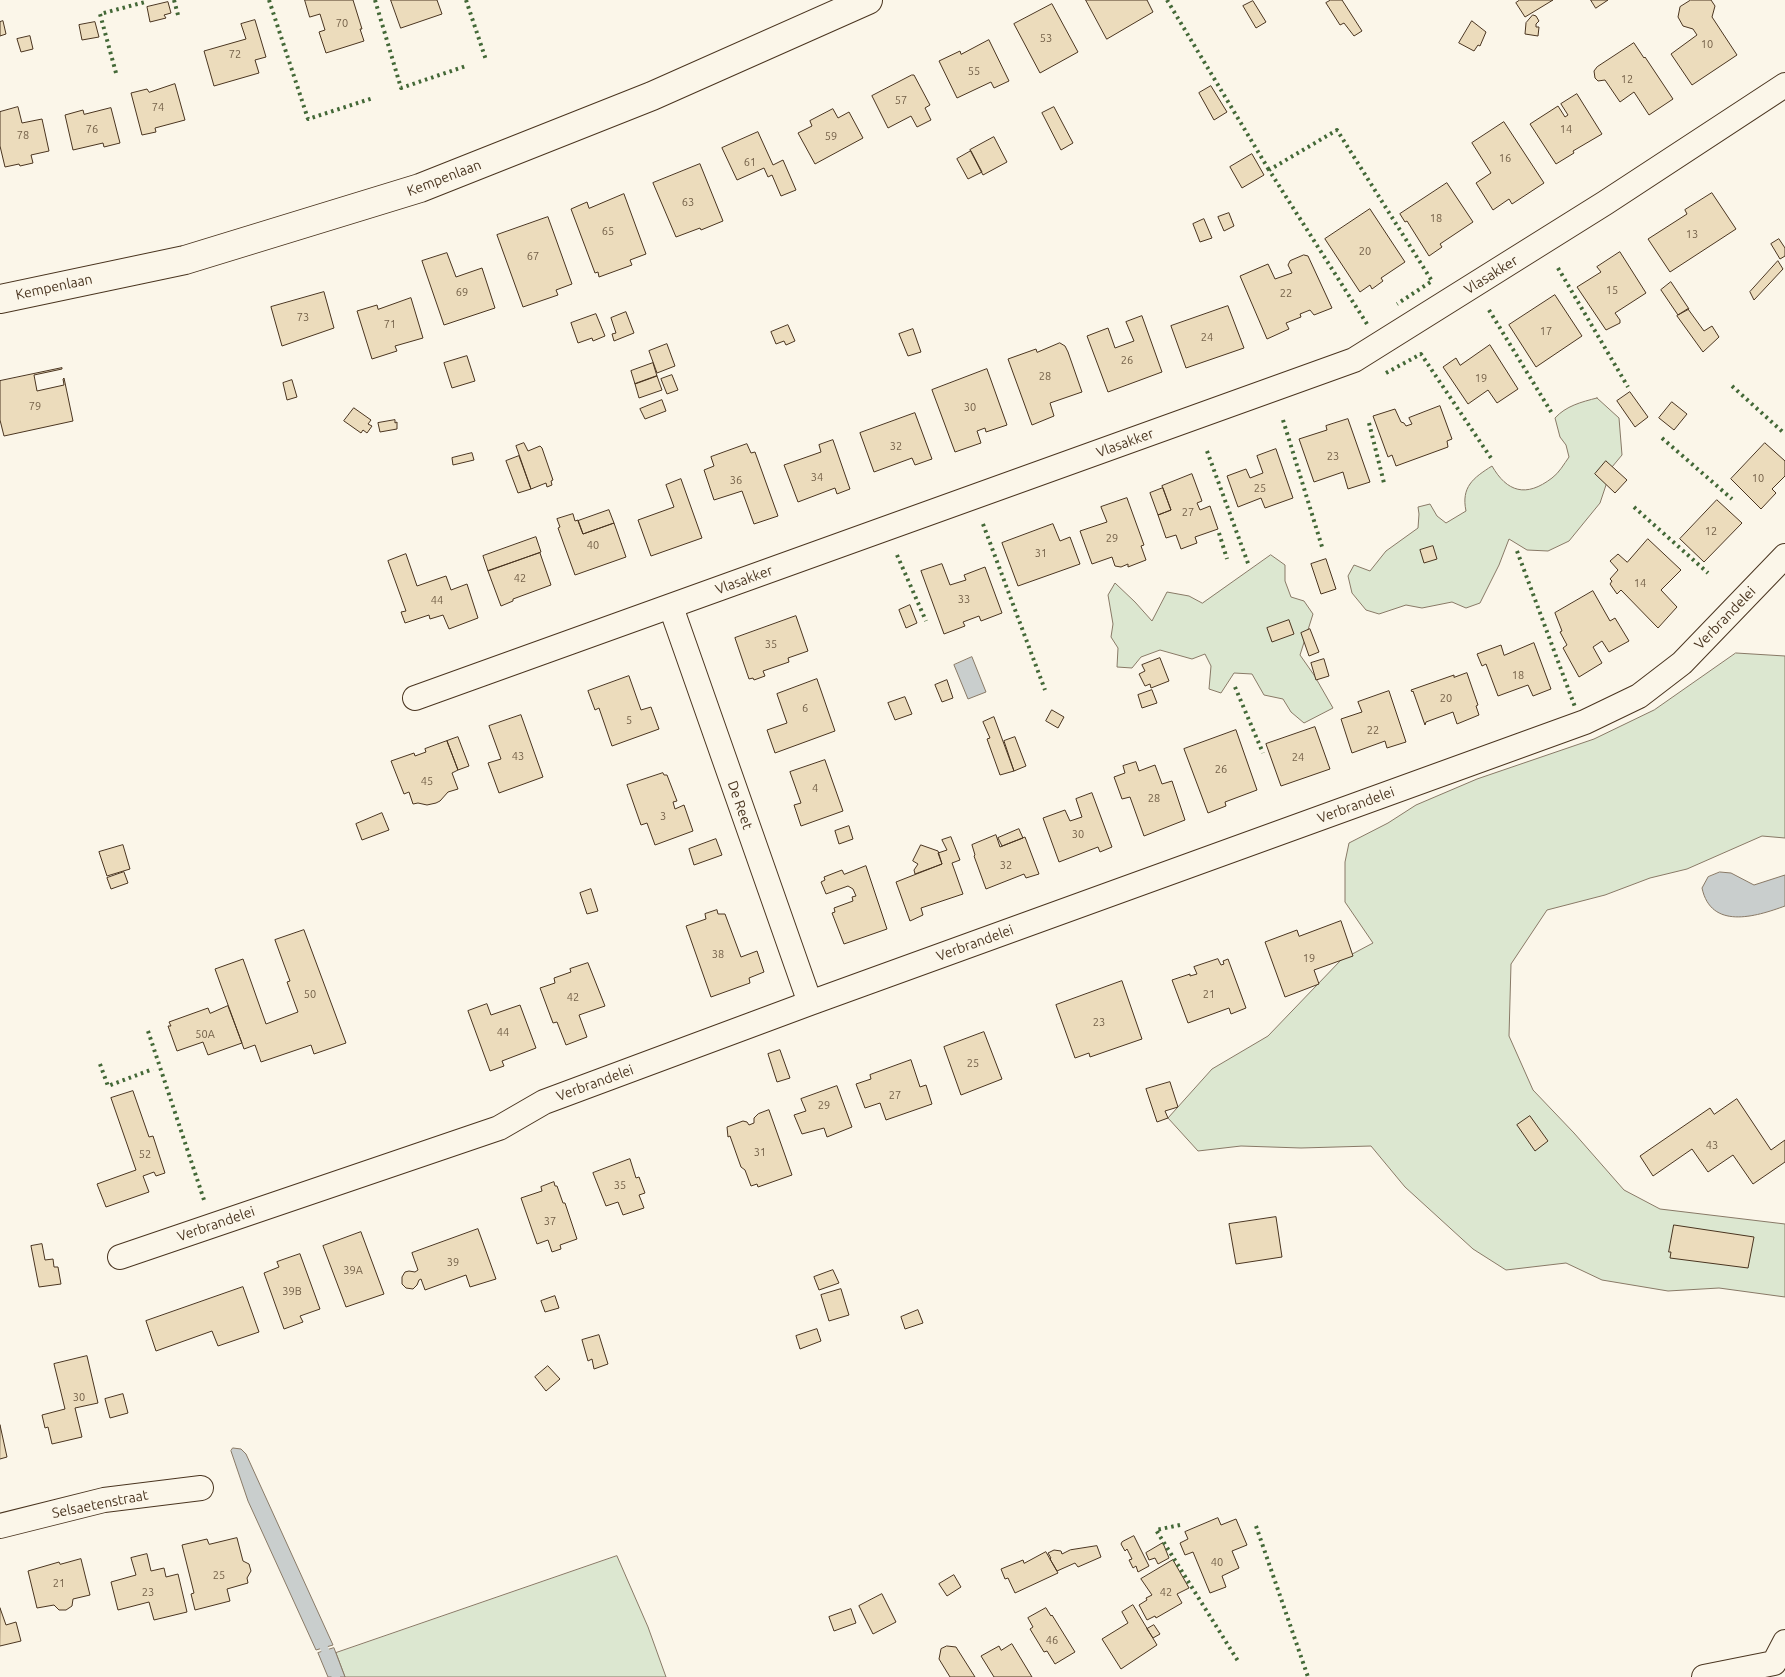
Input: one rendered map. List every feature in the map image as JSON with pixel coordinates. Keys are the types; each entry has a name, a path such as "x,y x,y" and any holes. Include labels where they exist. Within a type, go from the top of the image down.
{"main road":[{"name":"Kempenlaan","path":"0,298 185,260 420,188 652,96 868,0"}],"street":[{"name":"Vlasakker","path":"415,698 1354,360 1605,203 1785,85"},
{"name":"Verbrandelei","path":"120,1257 499,1128 544,1102 810,1003 1585,722 1639,696 1682,663 1785,556"},
{"name":"De Reet","path":"671,607 810,1003"},
{"name":"Selsaetenstraat","path":"0,1526 104,1500 201,1488"},
{"path":"1704,1677 1774,1663 1785,1642"}],"green space":[{"path":"1597,398 1619,418 1622,455 1612,467 1600,503 1569,541 1548,551 1527,550 1509,539 1499,565 1480,603 1466,608 1452,602 1422,608 1406,605 1379,614 1366,610 1352,593 1348,576 1354,565 1370,571 1386,551 1418,528 1418,507 1430,504 1437,516 1446,523 1466,511 1465,496 1467,489 1474,479 1492,466 1504,482 1518,489 1534,488 1552,478 1569,457 1566,445 1560,437 1555,418 1569,407"},
{"path":"1271,555 1285,565 1285,581 1291,597 1304,601 1313,614 1300,655 1333,708 1304,723 1291,712 1283,699 1264,695 1252,674 1234,673 1221,693 1209,689 1211,666 1205,654 1192,659 1160,650 1141,657 1132,668 1117,667 1118,648 1111,637 1113,624 1108,595 1115,583 1152,621 1167,592 1189,596 1202,603"},
{"path":"1736,653 1785,656 1785,838 1762,836 1687,869 1650,878 1605,895 1547,910 1511,964 1509,1036 1533,1090 1624,1190 1660,1209 1785,1224 1785,1297 1719,1288 1668,1291 1602,1280 1566,1263 1506,1270 1473,1249 1405,1187 1371,1146 1301,1148 1241,1146 1198,1151 1168,1118 1212,1069 1268,1036 1341,960 1373,943 1345,902 1345,862 1349,843 1388,823 1416,805 1477,779 1594,739 1654,710"},
{"path":"617,1556 648,1627 666,1677 345,1677 336,1653"}],"shaded area":[{"path":"972,657 986,692 968,699 954,665"},
{"path":"1720,872 1731,873 1754,885 1785,875 1785,906 1748,916 1724,915 1715,910 1707,901 1702,888 1708,877"},
{"path":"233,1448 241,1449 246,1454 333,1645 316,1650 248,1501 231,1451"},
{"path":"334,1648 345,1677 328,1677 318,1653"}],"building":[{"path":"305,0 353,0 364,41 326,53 319,32 325,30 320,14 310,17"},
{"path":"391,0 437,0 442,14 401,28"},
{"path":"1086,0 1147,0 1153,12 1107,39"},
{"path":"1331,0 1342,0 1362,31 1354,36 1344,23 1340,25 1326,3"},
{"path":"1520,0 1553,0 1525,17 1516,3"},
{"path":"1591,0 1608,0 1596,8"},
{"path":"1691,0 1711,0 1715,6 1712,17 1737,55 1692,85 1671,54 1697,35 1693,29 1683,26 1678,17 1680,7"},
{"path":"1253,1 1266,22 1256,28 1243,6"},
{"path":"168,2 171,13 164,15 166,18 150,22 147,7"},
{"path":"1052,4 1078,52 1040,73 1014,24"},
{"path":"1533,15 1539,21 1536,24 1536,27 1539,27 1538,36 1525,34 1526,23"},
{"path":"255,20 266,57 255,60 259,73 214,86 204,51 246,39 241,24"},
{"path":"3,21 6,34 0,36 0,22"},
{"path":"1472,21 1486,32 1480,46 1478,45 1474,51 1459,43"},
{"path":"95,22 99,37 82,40 79,25"},
{"path":"30,36 33,49 21,52 17,39"},
{"path":"989,40 1009,81 994,88 991,82 957,98 939,61 960,51 961,54"},
{"path":"1634,43 1673,99 1649,115 1634,92 1620,102 1605,80 1598,81 1595,78 1594,71 1597,67"},
{"path":"914,75 930,105 925,108 931,120 917,127 911,116 888,128 872,96"},
{"path":"175,84 185,120 155,128 156,132 142,135 131,93 147,89 149,92"},
{"path":"1211,86 1227,112 1214,120 1199,93"},
{"path":"1577,94 1602,134 1573,151 1574,153 1556,164 1530,124 1558,106 1565,117 1568,115 1561,104"},
{"path":"18,107 22,123 42,119 49,151 31,155 33,163 5,167 0,146 0,112"},
{"path":"1054,107 1073,143 1061,150 1042,113"},
{"path":"111,108 120,143 104,147 103,143 73,150 65,115 83,110 84,114"},
{"path":"833,109 838,118 849,112 863,138 815,164 798,133 812,126 810,121"},
{"path":"1504,122 1544,183 1512,204 1509,199 1493,210 1476,183 1491,173 1472,143"},
{"path":"758,132 773,165 783,160 796,190 781,196 772,175 768,177 764,168 737,180 722,148"},
{"path":"994,137 1007,162 983,175 970,150"},
{"path":"971,151 982,172 968,179 957,159"},
{"path":"1252,154 1264,175 1242,188 1230,167"},
{"path":"700,164 723,221 676,237 653,183"},
{"path":"1447,183 1473,222 1440,244 1442,247 1429,256 1407,221 1405,222 1400,214"},
{"path":"1712,193 1736,229 1670,272 1648,239 1687,214 1685,210"},
{"path":"624,194 646,254 630,260 632,265 599,277 598,272 595,273 571,209 587,202 589,208"},
{"path":"1370,209 1405,262 1381,278 1383,281 1372,289 1370,285 1360,292 1325,239"},
{"path":"1229,213 1234,226 1224,231 1218,217"},
{"path":"548,217 572,284 556,290 558,295 523,307 497,235"},
{"path":"1204,219 1212,238 1200,242 1193,224"},
{"path":"1779,239 1785,248 1785,256 1780,259 1771,244"},
{"path":"1620,252 1646,293 1615,313 1620,323 1606,330 1577,287 1601,272 1597,267"},
{"path":"447,253 456,277 482,268 495,308 444,325 422,261"},
{"path":"1304,255 1308,256 1332,308 1314,315 1310,310 1300,314 1301,317 1286,323 1289,329 1267,339 1240,276 1268,264 1275,279 1292,273 1288,265 1290,261"},
{"path":"1778,261 1783,269 1754,300 1750,292"},
{"path":"1671,282 1689,309 1678,315 1661,290"},
{"path":"324,292 334,328 282,346 271,307"},
{"path":"1555,295 1582,336 1536,367 1509,325"},
{"path":"411,298 423,338 395,346 397,351 372,359 357,311 377,305 378,309"},
{"path":"1228,306 1244,348 1186,368 1171,326"},
{"path":"1688,309 1704,331 1712,326 1719,337 1703,352 1677,316"},
{"path":"626,312 634,333 614,341 612,334 616,333 611,318"},
{"path":"596,314 605,336 593,341 592,338 578,343 571,323"},
{"path":"1142,316 1162,372 1108,392 1087,336 1108,328 1115,348 1134,341 1126,322"},
{"path":"788,325 795,341 786,345 784,341 776,344 771,332"},
{"path":"913,329 921,352 908,356 899,334"},
{"path":"1060,343 1065,346 1068,352 1082,392 1050,403 1054,416 1032,425 1008,359 1036,349 1037,352"},
{"path":"667,344 675,366 657,373 649,351"},
{"path":"1490,345 1518,389 1497,403 1488,390 1468,404 1443,367 1456,358 1460,365"},
{"path":"467,356 475,381 452,388 444,363"},
{"path":"653,363 657,376 635,384 631,371"},
{"path":"62,368 34,375 37,391 64,385 64,378 73,421 4,436 0,420 0,381"},
{"path":"987,369 1007,425 986,432 985,428 977,431 981,443 955,452 932,390"},
{"path":"672,375 678,390 667,394 661,379"},
{"path":"657,376 662,390 639,398 635,384"},
{"path":"292,380 297,397 287,400 283,383"},
{"path":"1630,392 1648,417 1635,427 1617,401"},
{"path":"662,400 666,411 645,419 640,409"},
{"path":"1672,402 1687,414 1674,430 1659,418"},
{"path":"1440,406 1452,439 1447,441 1448,447 1396,466 1392,455 1388,457 1373,416 1395,409 1401,422 1406,426 1412,424 1409,418"},
{"path":"354,408 371,420 368,424 372,426 367,433 363,430 361,433 344,421"},
{"path":"915,413 932,459 915,465 912,458 874,472 860,433"},
{"path":"1348,419 1370,482 1348,489 1343,472 1314,482 1299,439 1327,430 1326,426"},
{"path":"395,420 395,423 397,422 397,429 380,432 378,423"},
{"path":"833,440 850,489 837,494 835,488 798,502 784,465 821,452 819,445"},
{"path":"524,443 528,451 540,446 542,448 553,480 551,481 552,485 547,487 546,483 531,489 516,446"},
{"path":"1765,443 1785,461 1785,476 1772,489 1776,493 1761,509 1731,479"},
{"path":"747,444 751,453 755,452 778,516 754,524 742,491 714,500 704,470 714,466 711,457"},
{"path":"1276,449 1293,498 1265,508 1261,498 1238,507 1227,476 1246,469 1250,478 1263,473 1257,456"},
{"path":"472,453 474,460 453,465 452,458"},
{"path":"519,456 531,489 518,493 506,461"},
{"path":"1606,461 1627,480 1615,493 1595,474"},
{"path":"1192,474 1202,501 1197,503 1200,510 1210,506 1218,529 1195,537 1197,543 1181,549 1176,535 1166,538 1158,515 1171,510 1162,486"},
{"path":"681,479 702,538 651,556 638,520 674,507 666,485"},
{"path":"1163,488 1171,510 1158,515 1150,493"},
{"path":"1127,498 1144,545 1141,546 1146,560 1128,567 1128,564 1121,567 1115,566 1112,557 1092,564 1080,531 1107,522 1101,507"},
{"path":"1717,500 1742,523 1704,562 1680,539"},
{"path":"609,510 614,523 583,534 578,521"},
{"path":"573,514 575,521 578,520 583,534 614,523 626,557 575,575 558,528 560,527 557,519"},
{"path":"1053,524 1060,541 1070,537 1080,564 1018,586 1002,543"},
{"path":"536,537 541,552 488,571 483,556"},
{"path":"1648,539 1681,570 1661,590 1677,607 1658,628 1621,590 1617,594 1610,584 1612,581 1610,579 1618,570 1610,561 1618,554 1627,562"},
{"path":"1433,546 1437,559 1424,563 1420,550"},
{"path":"540,553 551,585 513,599 513,601 501,606 488,571"},
{"path":"406,554 417,586 446,576 451,590 467,584 478,618 449,629 443,615 430,619 429,615 405,623 401,612 406,611 388,561"},
{"path":"1326,559 1336,589 1321,594 1311,564"},
{"path":"942,564 950,585 966,580 964,575 985,567 1002,613 981,621 979,616 963,622 965,626 944,634 921,571"},
{"path":"1593,591 1610,621 1615,618 1629,641 1609,652 1602,641 1593,647 1602,663 1579,677 1563,648 1567,645 1560,632 1562,631 1555,613"},
{"path":"910,605 917,623 906,628 899,610"},
{"path":"796,616 808,651 788,658 789,662 763,671 765,676 754,680 753,678 749,679 735,638"},
{"path":"1289,620 1294,634 1272,642 1267,628"},
{"path":"1310,629 1319,652 1309,656 1301,633"},
{"path":"1534,643 1551,689 1533,696 1528,685 1498,696 1486,664 1482,666 1477,654 1501,645 1504,655"},
{"path":"1160,658 1169,681 1151,688 1150,684 1145,686 1139,674 1145,671 1142,665"},
{"path":"1324,659 1329,676 1316,680 1311,663"},
{"path":"1467,673 1478,705 1476,706 1479,715 1457,724 1453,712 1426,722 1425,725 1411,690 1454,675 1454,677"},
{"path":"629,676 641,710 651,707 659,729 612,746 599,708 595,710 588,691"},
{"path":"817,679 835,731 775,753 767,730 787,723 777,694"},
{"path":"947,680 953,698 942,702 935,685"},
{"path":"1152,690 1157,703 1142,708 1138,695"},
{"path":"1389,691 1406,742 1387,748 1385,741 1352,753 1341,719 1362,712 1358,702"},
{"path":"905,697 912,714 895,720 888,703"},
{"path":"1052,710 1064,717 1058,728 1046,721"},
{"path":"521,715 543,777 499,793 488,763 501,759 489,726"},
{"path":"994,717 1014,771 1000,775 987,739 990,738 983,722"},
{"path":"1315,727 1330,769 1281,786 1266,744"},
{"path":"1236,730 1257,790 1225,802 1226,806 1208,813 1184,749"},
{"path":"458,737 469,766 458,770 447,741"},
{"path":"1015,737 1026,766 1014,771 1004,741"},
{"path":"447,741 458,770 452,773 458,789 448,792 436,803 427,805 413,804 409,792 404,794 391,761 414,753 415,756 426,752 425,749"},
{"path":"825,760 843,811 801,826 794,805 801,803 790,772"},
{"path":"1136,762 1139,771 1155,765 1162,784 1172,781 1185,820 1144,836 1130,797 1122,799 1114,777 1125,773 1123,766"},
{"path":"663,773 667,775 677,801 673,802 675,809 684,805 693,831 655,845 647,823 641,825 627,785"},
{"path":"1092,793 1112,847 1100,852 1098,847 1059,862 1043,818 1065,810 1070,821 1082,817 1076,799"},
{"path":"382,813 389,830 362,840 356,824"},
{"path":"849,826 853,839 839,844 835,831"},
{"path":"1019,829 1023,838 1002,846 998,838"},
{"path":"996,835 1000,847 1025,837 1039,874 1026,878 1024,874 986,889 972,845"},
{"path":"951,837 960,860 952,863 963,894 921,908 923,915 910,921 896,882 942,864 938,853 947,850 942,840"},
{"path":"716,839 722,855 694,865 689,849"},
{"path":"123,845 130,869 107,876 99,852"},
{"path":"921,845 938,851 942,864 915,874 914,870 918,864 913,861"},
{"path":"866,866 887,929 844,944 832,913 835,912 834,908 853,901 852,897 856,896 853,889 848,886 826,894 821,882 825,880 824,877 842,870 844,874"},
{"path":"124,872 128,883 111,889 107,878"},
{"path":"591,889 598,911 587,914 580,893"},
{"path":"717,910 718,914 725,914 741,957 757,951 764,972 749,978 750,983 711,997 686,926 706,919 705,914"},
{"path":"1341,921 1353,956 1314,970 1319,984 1285,997 1265,942 1297,930 1299,936"},
{"path":"304,930 346,1043 314,1054 311,1045 261,1062 255,1045 244,1049 215,969 243,959 266,1024 298,1012 287,982 290,981 275,940"},
{"path":"1218,959 1221,965 1224,964 1223,961 1228,959 1246,1008 1231,1014 1229,1008 1188,1023 1172,980 1190,974 1190,976 1197,974 1194,967"},
{"path":"588,963 605,1006 579,1015 587,1037 566,1045 557,1022 553,1023 540,988 555,983 554,978 571,972 570,969"},
{"path":"1122,981 1142,1039 1090,1057 1089,1053 1075,1058 1056,1005"},
{"path":"487,1004 491,1015 520,1005 536,1048 502,1061 504,1066 490,1071 468,1011"},
{"path":"228,1006 242,1043 208,1055 203,1042 177,1051 168,1026 171,1026 169,1022 208,1008 210,1013"},
{"path":"984,1032 1002,1079 961,1095 944,1047"},
{"path":"780,1050 790,1078 777,1082 768,1054"},
{"path":"911,1060 920,1087 926,1085 932,1104 886,1120 880,1103 865,1108 856,1084 871,1079 870,1075"},
{"path":"1170,1082 1178,1107 1165,1111 1168,1118 1157,1122 1146,1089"},
{"path":"837,1086 852,1127 827,1137 824,1128 802,1134 794,1115 806,1111 801,1099"},
{"path":"133,1091 149,1137 153,1136 165,1173 156,1176 154,1172 143,1176 149,1192 106,1207 97,1184 136,1170 111,1098"},
{"path":"1737,1099 1771,1150 1785,1140 1785,1162 1753,1184 1733,1155 1708,1172 1692,1149 1653,1176 1640,1156 1710,1108 1714,1114"},
{"path":"769,1110 792,1175 758,1187 757,1184 751,1186 745,1170 741,1167 730,1136 728,1137 727,1127 743,1121 749,1125 754,1123 754,1118 758,1114"},
{"path":"1530,1116 1548,1141 1535,1151 1517,1125"},
{"path":"630,1159 636,1178 639,1177 645,1193 639,1195 644,1208 623,1215 618,1202 606,1206 593,1173"},
{"path":"554,1182 563,1203 565,1203 577,1239 560,1245 561,1249 552,1252 548,1240 537,1244 521,1198 542,1191 541,1187"},
{"path":"1276,1217 1282,1257 1236,1264 1229,1224"},
{"path":"1674,1225 1754,1237 1748,1268 1670,1258 1671,1252 1669,1252"},
{"path":"478,1229 496,1279 470,1287 466,1275 425,1290 421,1279 413,1289 406,1288 402,1284 402,1277 405,1272 415,1272 418,1270 412,1253"},
{"path":"361,1232 384,1294 346,1307 323,1246"},
{"path":"42,1244 45,1260 53,1259 54,1267 58,1267 61,1284 39,1287 31,1246"},
{"path":"300,1254 320,1309 300,1316 303,1322 284,1329 264,1273 279,1267 277,1262"},
{"path":"833,1270 839,1283 819,1290 814,1277"},
{"path":"243,1287 259,1332 218,1346 212,1331 156,1351 146,1321"},
{"path":"841,1289 849,1315 829,1321 821,1295"},
{"path":"555,1296 559,1308 545,1312 541,1301"},
{"path":"918,1310 923,1323 905,1329 901,1317"},
{"path":"817,1329 821,1341 800,1349 796,1336"},
{"path":"599,1335 608,1364 594,1369 592,1359 588,1361 582,1340"},
{"path":"87,1356 98,1403 75,1408 82,1437 52,1444 48,1427 45,1428 42,1415 65,1409 54,1364"},
{"path":"548,1366 560,1379 546,1391 535,1377"},
{"path":"123,1394 128,1413 110,1418 105,1399"},
{"path":"0,1425 7,1457 0,1459"},
{"path":"1218,1518 1221,1525 1236,1519 1247,1545 1232,1551 1239,1568 1222,1576 1226,1587 1210,1593 1193,1552 1185,1555 1180,1543 1188,1539 1185,1532"},
{"path":"1134,1536 1149,1566 1138,1572 1136,1566 1133,1568 1129,1560 1132,1559 1127,1549 1125,1551 1121,1544"},
{"path":"237,1538 243,1561 249,1564 251,1571 247,1578 248,1583 227,1589 230,1601 195,1610 191,1594 194,1593 182,1545 207,1539 209,1544"},
{"path":"1163,1543 1169,1558 1158,1564 1155,1558 1149,1560 1146,1553"},
{"path":"1097,1546 1101,1557 1078,1567 1075,1563 1057,1571 1048,1553 1054,1550 1061,1551 1062,1554 1070,1550"},
{"path":"1046,1552 1058,1573 1015,1593 1008,1578 1005,1579 1001,1569 1023,1560 1024,1563"},
{"path":"147,1554 151,1571 164,1568 166,1577 178,1574 187,1612 154,1620 149,1602 118,1610 111,1582 136,1575 131,1558"},
{"path":"81,1559 90,1595 73,1599 72,1606 66,1610 59,1610 54,1605 37,1608 28,1571 59,1562 60,1564"},
{"path":"1173,1560 1189,1588 1177,1594 1182,1603 1156,1618 1155,1616 1147,1620 1139,1605 1152,1595 1141,1579"},
{"path":"954,1575 961,1587 947,1596 939,1584"},
{"path":"882,1594 896,1622 873,1634 859,1606"},
{"path":"1133,1605 1157,1645 1121,1669 1102,1639 1128,1623 1122,1612"},
{"path":"0,1608 6,1625 16,1622 21,1641 0,1646"},
{"path":"1046,1608 1075,1652 1055,1664 1047,1651 1044,1652 1030,1629 1033,1627 1028,1618"},
{"path":"851,1609 856,1623 834,1631 829,1617"},
{"path":"1154,1625 1160,1634 1153,1638 1147,1629"},
{"path":"1012,1644 1032,1677 994,1677 981,1656 999,1646 1001,1650"},
{"path":"947,1646 956,1647 975,1677 950,1677 939,1659 941,1649"}],"waterway":[{"path":"320,1638 336,1677"}],"hedge":[{"path":"174,0 178,15"},
{"path":"269,0 308,119 373,98"},
{"path":"375,0 401,88 466,66"},
{"path":"466,0 486,60"},
{"path":"1167,0 1269,170"},
{"path":"116,73 100,14 145,2"},
{"path":"1367,324 1269,170 1337,130 1432,281 1397,304"},
{"path":"1558,268 1628,387"},
{"path":"1489,310 1553,415"},
{"path":"1386,373 1421,354 1493,461"},
{"path":"1732,386 1785,434"},
{"path":"1283,420 1323,550"},
{"path":"1369,423 1384,483"},
{"path":"1662,438 1732,499"},
{"path":"1207,451 1249,566"},
{"path":"1634,507 1708,573"},
{"path":"983,524 1045,690"},
{"path":"1219,533 1227,559"},
{"path":"1517,551 1575,707"},
{"path":"897,555 926,621"},
{"path":"1235,687 1263,753"},
{"path":"148,1031 204,1200"},
{"path":"100,1064 108,1086 153,1069"},
{"path":"1180,1525 1156,1530 1238,1661"},
{"path":"1256,1526 1308,1677"}]}
